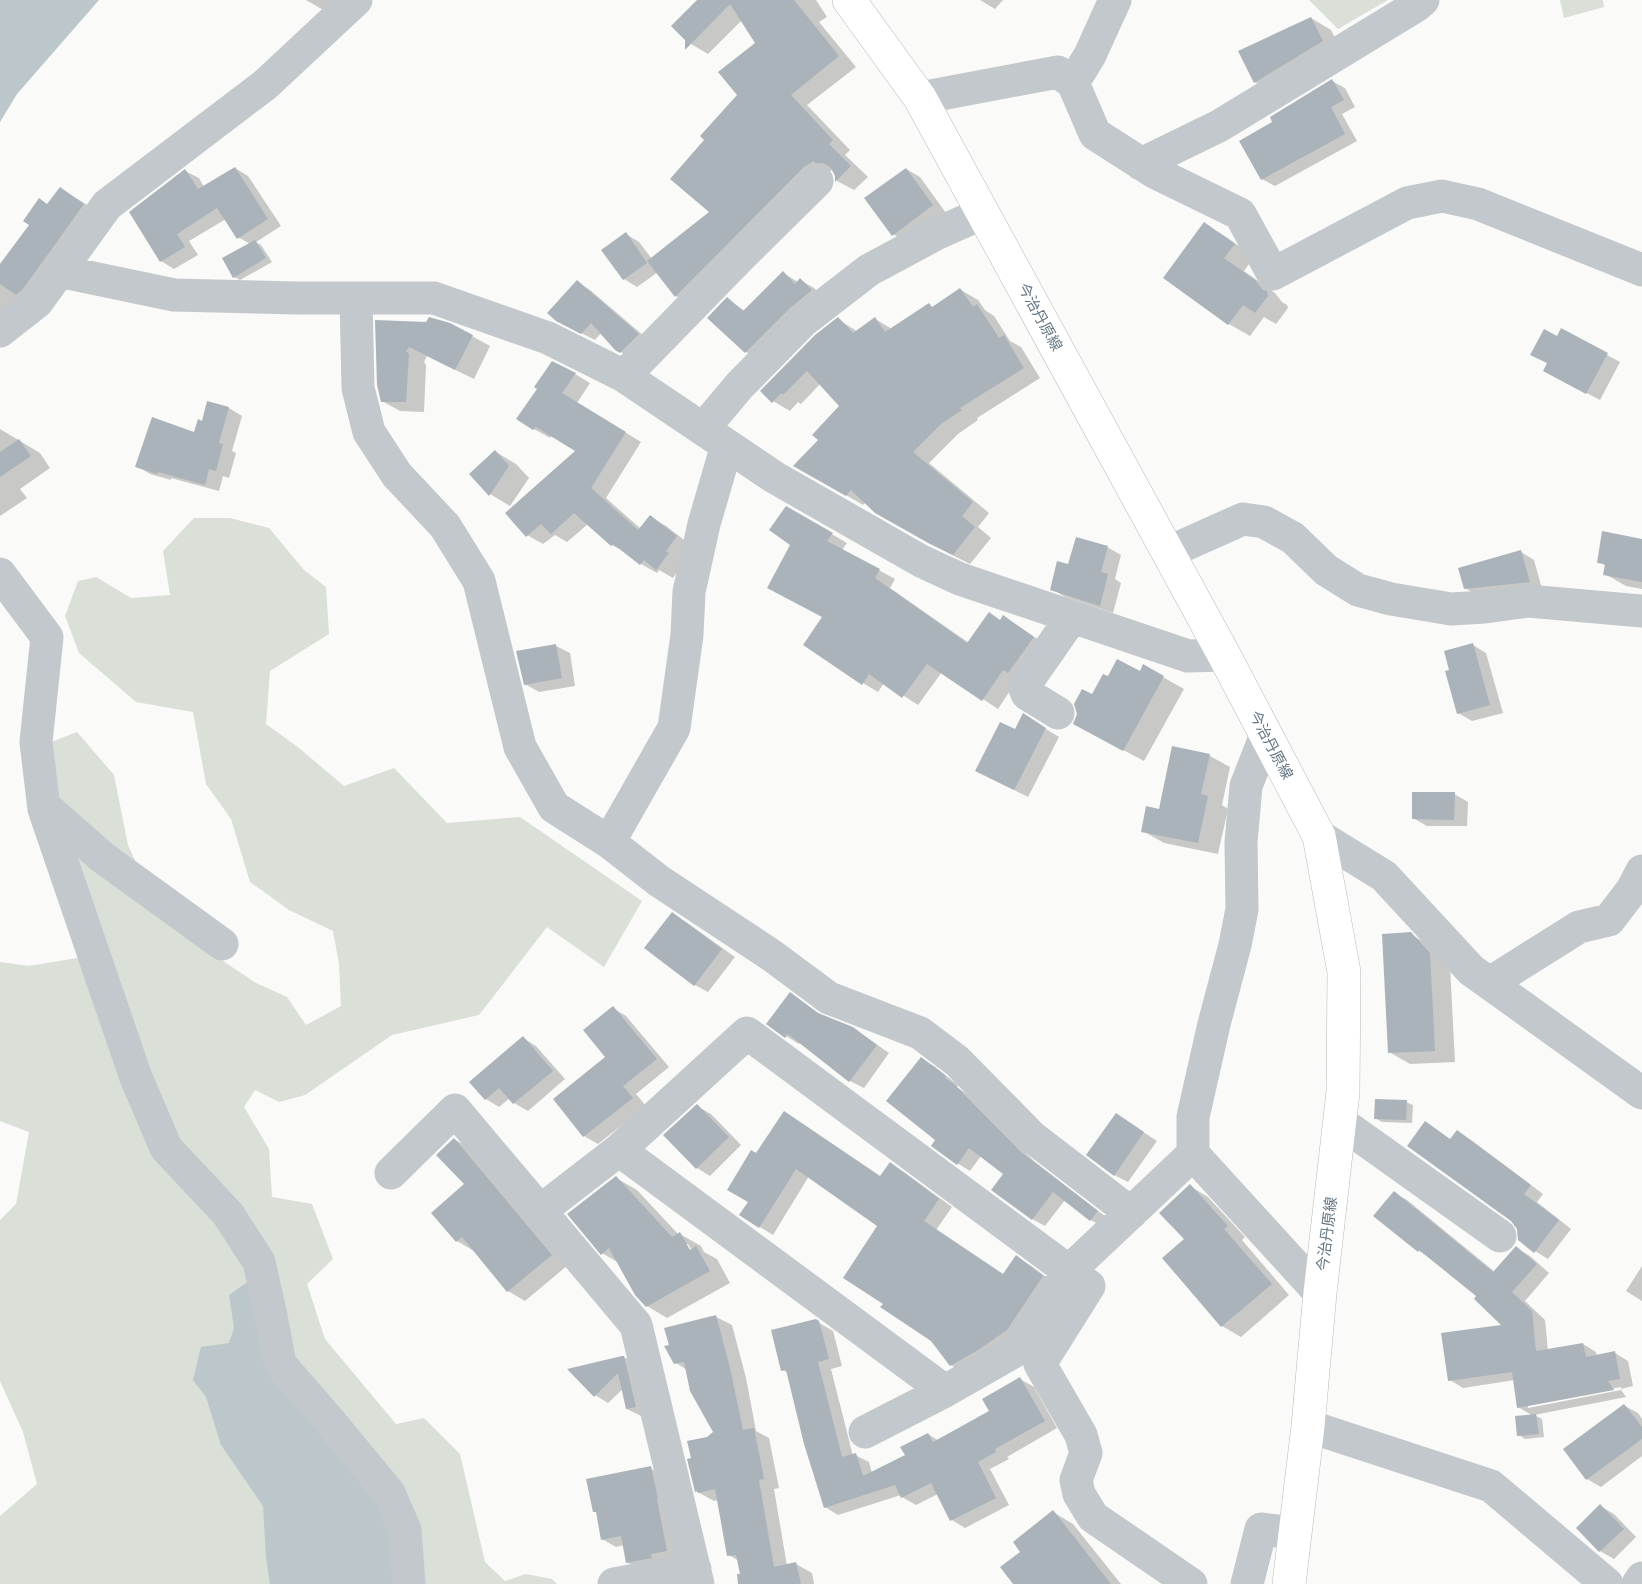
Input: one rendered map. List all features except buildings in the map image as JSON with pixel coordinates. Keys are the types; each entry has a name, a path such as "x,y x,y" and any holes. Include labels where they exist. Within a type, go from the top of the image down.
{"main road":[{"name":"今治丹原線","path":"849,0 920,98 1169,552 1319,836 1344,972 1343,1092 1289,1584"}],"street":[{"path":"0,331 37,302 107,205 266,84 356,0"},
{"path":"1073,83 1115,0"},
{"path":"1141,164 1219,126 1423,0"},
{"path":"920,98 1058,72 1073,83 1095,134 1156,173 1240,214 1273,274 1407,203 1442,196 1478,204 1642,270"},
{"path":"624,376 817,181"},
{"path":"609,842 674,728 687,635 689,592 704,524 715,437 740,385 803,321 869,270 936,234 983,213"},
{"path":"59,271 174,295 434,298 548,338 624,376 774,477 921,561 960,579 1188,656 1224,655"},
{"path":"356,298 358,388 369,432 397,475 445,526 479,582 520,747 554,807 609,842 658,881 771,956 829,998 920,1033 957,1061 1032,1137 1131,1213"},
{"path":"1169,552 1243,519 1264,522 1293,538 1326,570 1358,590 1391,599 1451,609 1528,601 1642,611"},
{"path":"0,574 47,637 36,742 44,806 135,1075 166,1148 228,1214 259,1263 280,1364 389,1493 405,1530 409,1584"},
{"path":"1058,713 1027,694 1024,686 1072,617"},
{"path":"1266,735 1246,786 1241,842 1242,909 1193,1117 1194,1154 1320,1293"},
{"path":"44,806 102,857 222,944"},
{"path":"1319,836 1384,876 1471,969 1642,1094"},
{"path":"1490,983 1580,927 1609,920 1632,890 1642,871"},
{"path":"540,1211 619,1150 747,1033 1089,1286 1040,1364 1081,1436 1086,1453 1076,1480 1079,1494 1093,1517 1191,1584"},
{"path":"391,1173 455,1110 636,1325 697,1576 614,1584"},
{"path":"1340,1122 1500,1236"},
{"path":"619,1150 945,1391"},
{"path":"865,1432 945,1391 1015,1351 1069,1271 1194,1154"},
{"path":"1308,1426 1491,1486 1607,1584"},
{"path":"1248,1584 1261,1529 1294,1533"},
{"path":"1638,1584 1642,1578"}],"shaded area":[{"path":"0,0 99,0 17,94 0,122"},
{"path":"1309,0 1388,0 1338,29"},
{"path":"1560,0 1603,0 1604,7 1564,18"},
{"path":"194,518 230,518 269,528 304,570 326,587 329,634 270,671 266,724 344,786 394,768 447,823 520,817 642,901 604,967 547,927 479,1015 392,1035 305,1095 279,1102 255,1090 244,1107 269,1149 272,1197 312,1204 333,1259 307,1284 325,1339 396,1424 424,1418 460,1454 485,1562 505,1581 526,1574 552,1579 557,1584 383,1584 276,1503 285,1584 0,1584 0,1516 37,1484 23,1432 0,1381 0,1220 16,1204 29,1132 0,1121 0,962 29,966 107,953 77,871 46,744 77,732 114,775 128,845 154,903 217,957 256,983 287,997 306,1025 341,1006 339,964 333,931 289,910 250,882 231,819 206,784 193,712 136,702 79,653 65,616 78,581 96,577 131,598 170,595 163,551"},
{"path":"253,1278 268,1366 372,1494 391,1537 394,1584 270,1584 263,1506 221,1445 206,1397 193,1380 201,1347 229,1343 234,1328 229,1295"}]}
